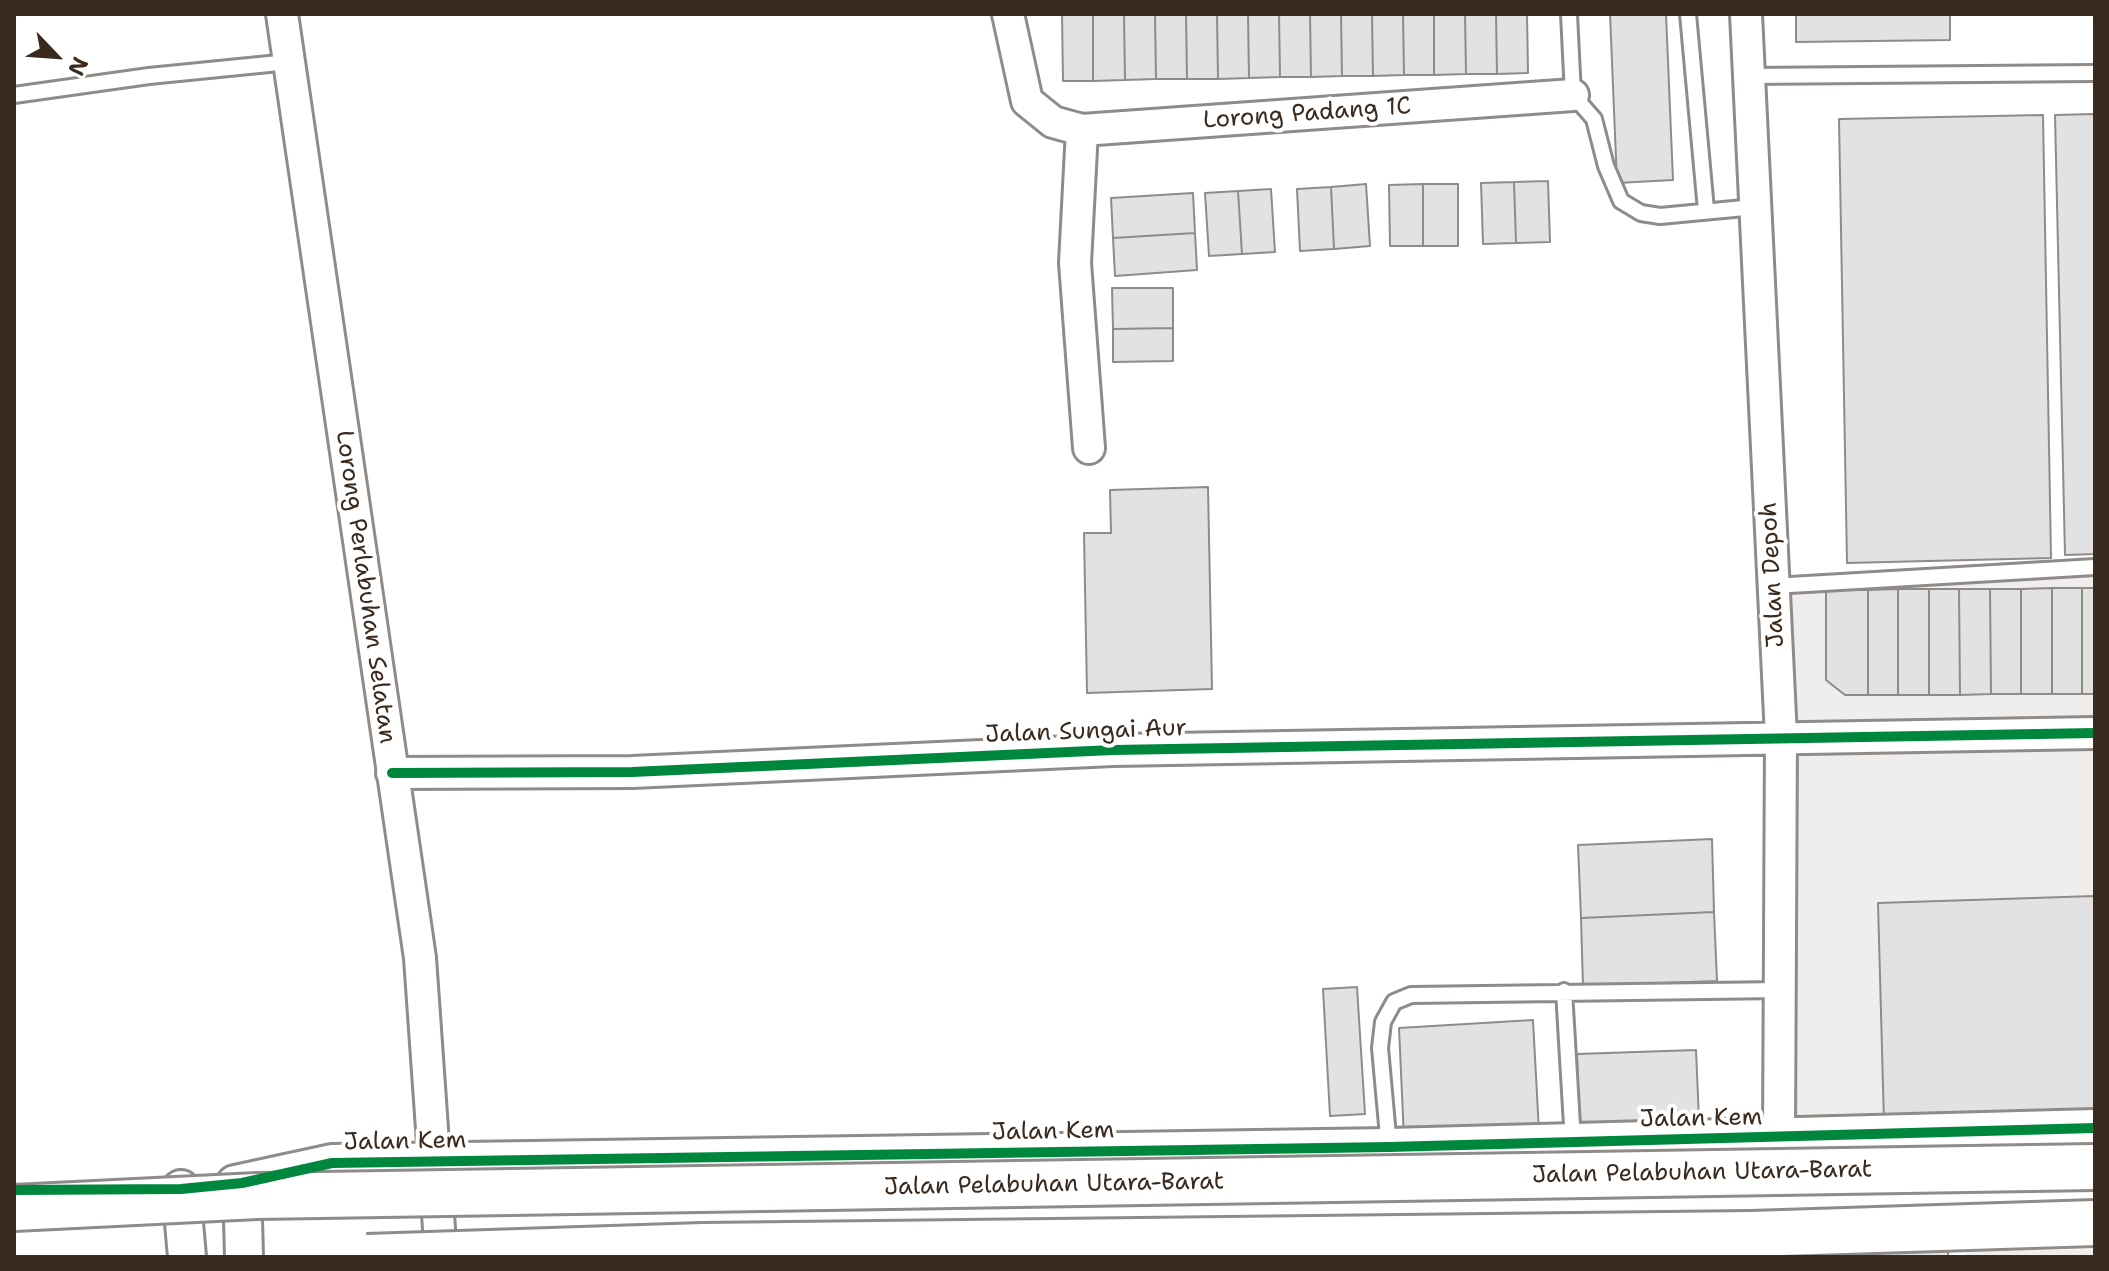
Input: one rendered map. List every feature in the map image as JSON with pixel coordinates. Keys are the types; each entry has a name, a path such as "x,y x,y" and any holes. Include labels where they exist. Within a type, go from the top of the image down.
{"main road":[{"name":"Jalan Pelabuhan Utara-Barat","path":"14,1208 257,1196 2095,1167"},
{"path":"367,1257 703,1246 1751,1234 2095,1223"}],"street":[{"name":"Lorong Perlabuhan Selatan","path":"282,14 420,958 441,1257"},
{"name":"Lorong Padang 1C","path":"1008,14 1021,86 1027,101 1043,116 1082,130 1573,95"},
{"name":"Jalan Depoh","path":"1746,14 1781,737 1779,1137"},
{"path":"1082,130 1075,263 1089,448"},
{"name":"Jalan Sungai Aur","path":"392,773 632,772 1113,750 2095,733"},
{"name":"Jalan Kem","path":"14,1190 181,1189 242,1183 332,1163 434,1160 675,1161 1389,1147 2095,1128"},
{"path":"242,1183 244,1257"},
{"path":"181,1189 187,1257"},
{"path":"882,1257 1796,1250 2095,1236"}],"lane":[{"path":"1569,14 1573,95 1594,119 1606,166 1621,201 1641,213 1660,216 1755,207"},
{"path":"1688,14 1706,210"},
{"path":"14,95 149,76 289,62"},
{"path":"1749,76 2095,73"},
{"path":"1773,586 2095,567"},
{"path":"1389,1147 1380,1048 1383,1022 1394,1002 1429,992 1780,990"},
{"path":"1564,991 1573,1142"}],"shaded area":[{"path":"2095,576 2095,1104 1791,1118 1787,592"},
{"path":"2095,1249 2095,1257 1967,1257 1967,1252"}],"building":[{"path":"1062,14 1093,14 1093,81 1063,81"},
{"path":"1093,14 1124,14 1125,80 1093,81"},
{"path":"1124,14 1155,14 1156,79 1125,80"},
{"path":"1155,14 1186,14 1187,79 1156,79"},
{"path":"1186,14 1217,14 1218,79 1187,79"},
{"path":"1217,14 1248,14 1249,78 1218,79"},
{"path":"1248,14 1279,14 1280,77 1249,78"},
{"path":"1279,14 1310,14 1311,77 1280,77"},
{"path":"1310,14 1341,14 1342,76 1311,77"},
{"path":"1341,14 1372,14 1373,76 1342,76"},
{"path":"1372,14 1403,14 1404,75 1373,76"},
{"path":"1403,14 1434,14 1434,75 1404,75"},
{"path":"1434,14 1465,14 1466,74 1434,75"},
{"path":"1465,14 1496,14 1497,74 1466,74"},
{"path":"1496,14 1527,14 1528,73 1497,74"},
{"path":"1610,14 1666,14 1673,180 1617,183"},
{"path":"1796,14 1950,14 1950,40 1796,42"},
{"path":"2095,114 2095,554 2065,555 2055,115"},
{"path":"2043,115 2051,558 1847,563 1839,119"},
{"path":"1548,181 1550,242 1516,243 1514,182"},
{"path":"1514,182 1516,243 1483,244 1481,183"},
{"path":"1366,184 1370,246 1334,249 1331,187"},
{"path":"1423,184 1423,246 1390,246 1389,185"},
{"path":"1423,184 1458,184 1458,246 1423,246"},
{"path":"1331,187 1334,249 1300,251 1297,189"},
{"path":"1271,189 1275,252 1242,254 1238,191"},
{"path":"1238,191 1242,254 1209,256 1205,193"},
{"path":"1193,193 1195,233 1113,238 1111,198"},
{"path":"1195,233 1197,270 1115,276 1113,238"},
{"path":"1112,288 1173,288 1173,328 1113,329"},
{"path":"1173,328 1173,361 1113,362 1113,329"},
{"path":"1208,487 1212,689 1087,693 1084,533 1111,533 1110,490"},
{"path":"2052,588 2082,588 2082,694 2052,694"},
{"path":"2052,588 2052,694 2021,694 2021,589"},
{"path":"2082,588 2095,588 2095,694 2082,694"},
{"path":"1898,589 1898,695 1868,695 1868,590"},
{"path":"1898,589 1929,589 1929,695 1898,695"},
{"path":"1929,589 1959,589 1960,695 1929,695"},
{"path":"1959,589 1990,589 1991,694 1960,695"},
{"path":"1990,589 2021,589 2021,694 1991,694"},
{"path":"1826,590 1868,590 1868,695 1845,695 1826,680"},
{"path":"1712,839 1714,912 1581,918 1578,845"},
{"path":"2095,896 2095,1115 1884,1122 1878,903"},
{"path":"1714,912 1717,981 1583,986 1581,918"},
{"path":"1357,987 1365,1114 1330,1116 1323,989"},
{"path":"1533,1020 1539,1132 1404,1139 1399,1028"},
{"path":"1696,1050 1699,1120 1579,1124 1577,1054"},
{"path":"1948,1249 1948,1257 1849,1257 1849,1251"}],"cycle path":[{"path":"392,773 632,772 1113,750 2095,733"},
{"path":"14,1190 181,1189 242,1183 332,1163 1389,1147 2095,1128"}]}
